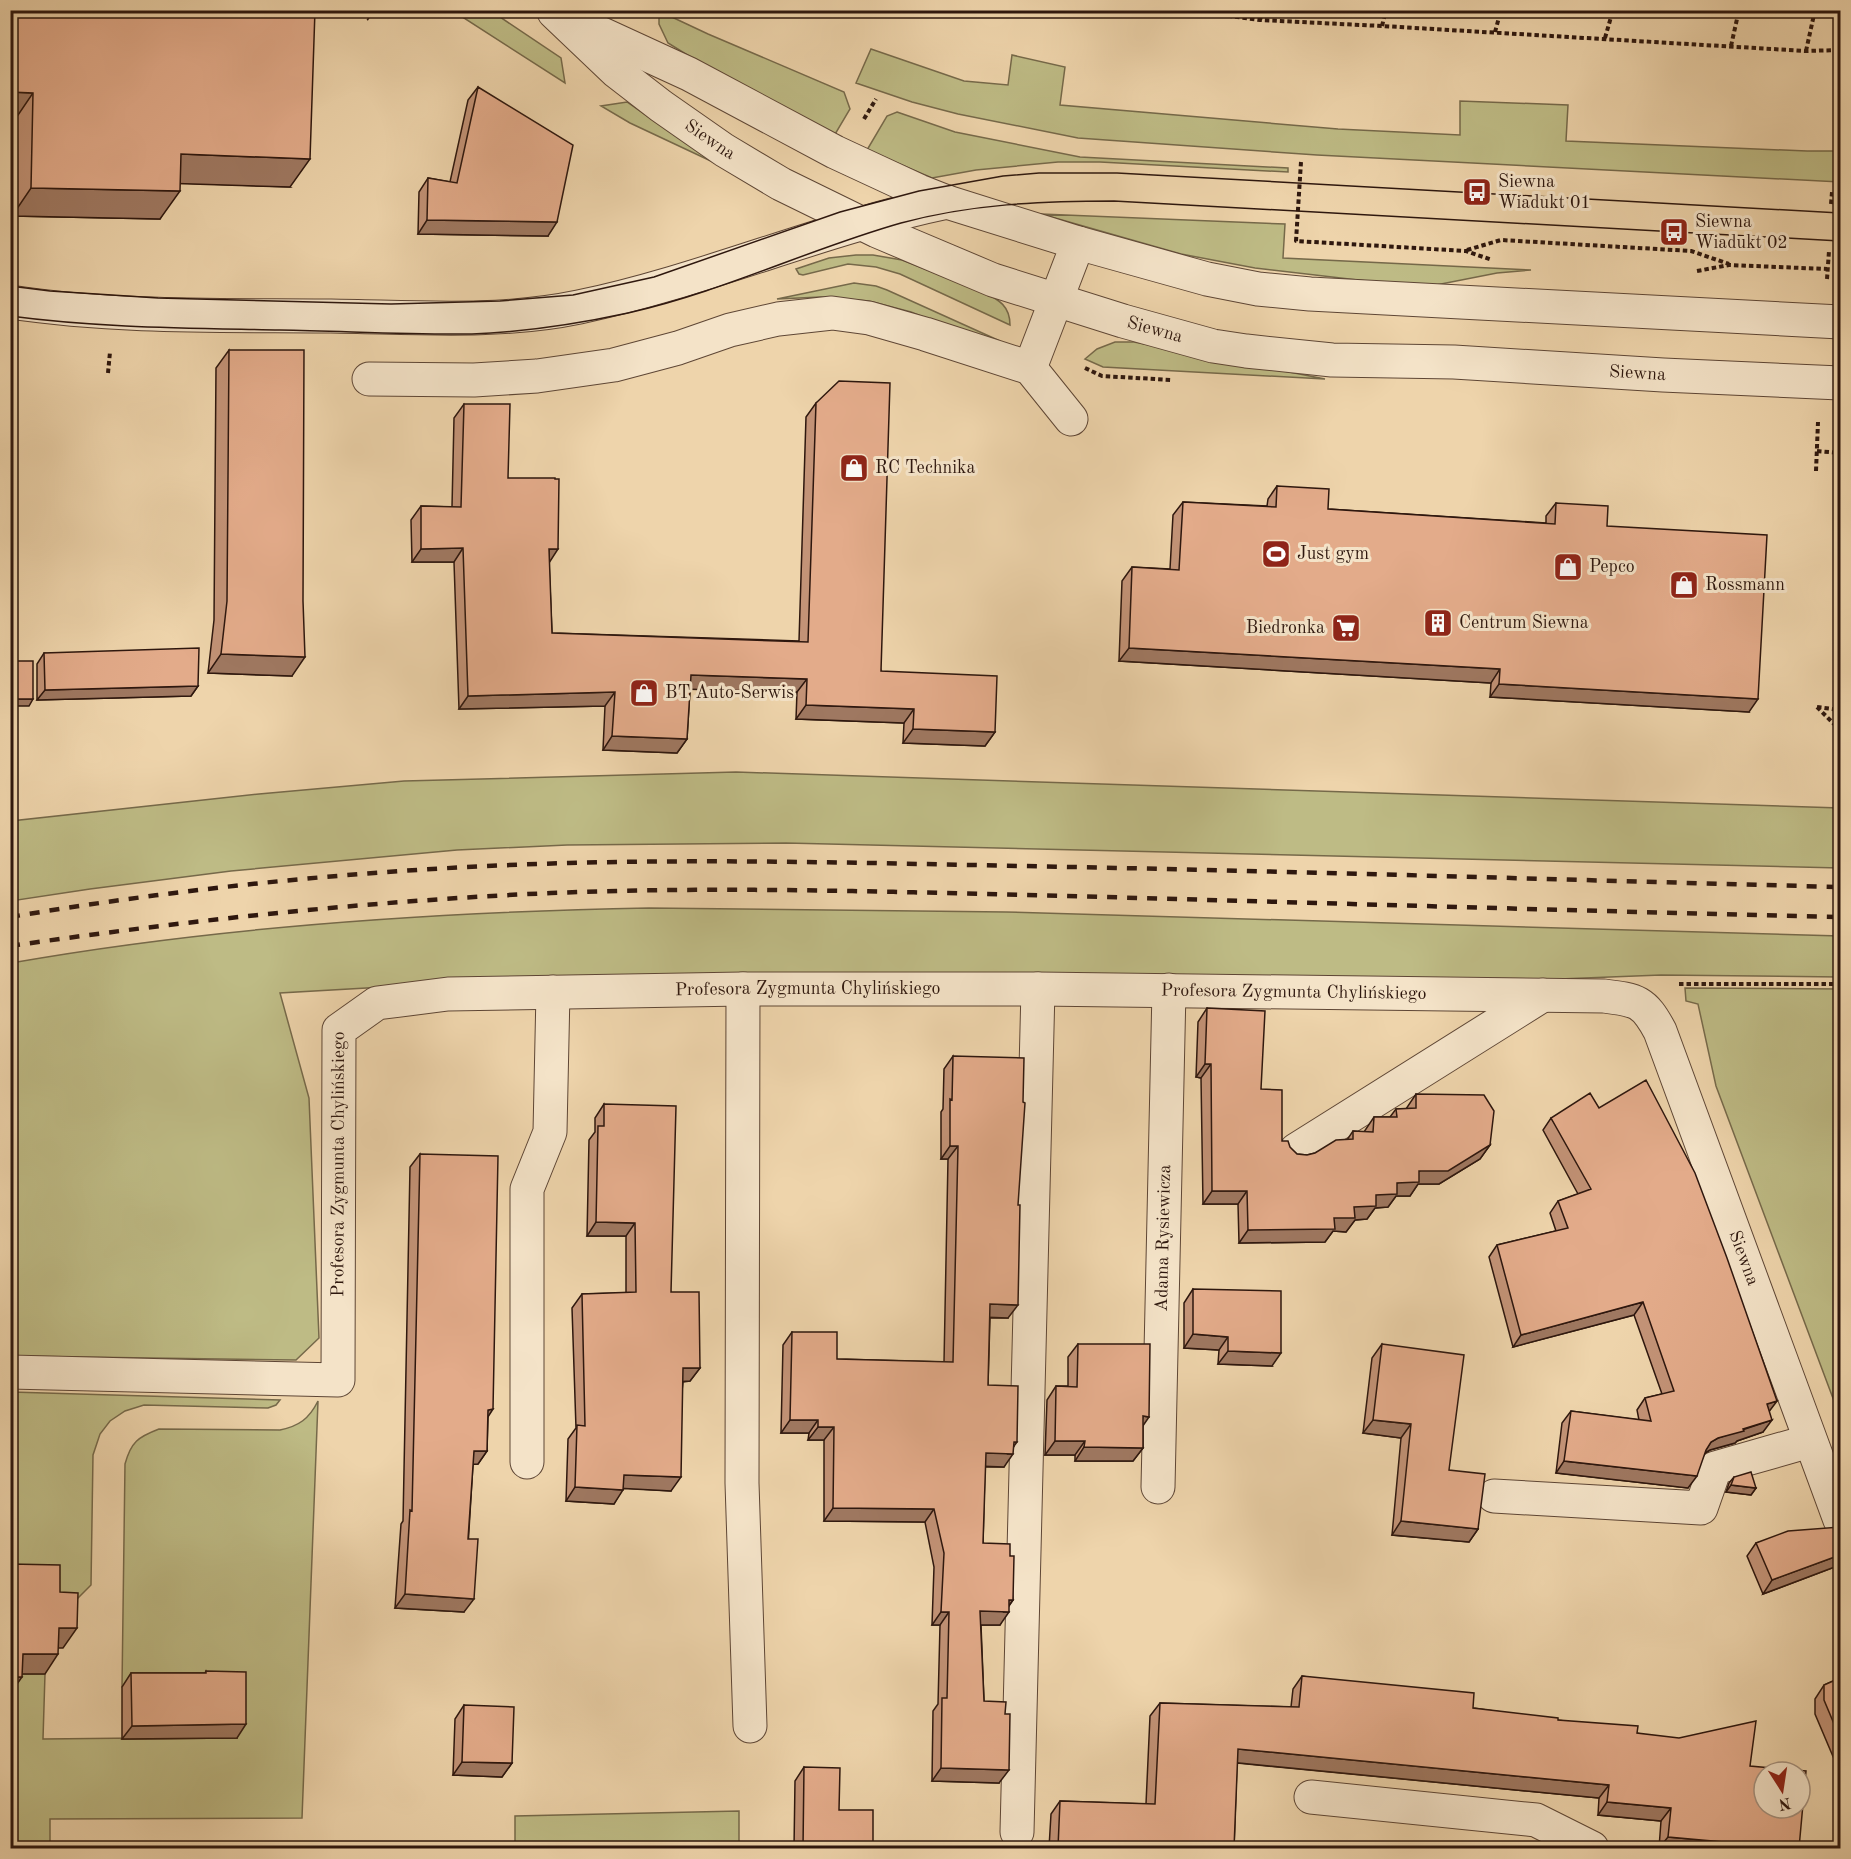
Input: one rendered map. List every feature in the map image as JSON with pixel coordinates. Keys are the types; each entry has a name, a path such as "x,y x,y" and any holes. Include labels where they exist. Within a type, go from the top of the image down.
{"street":[{"name":"Siewna","path":"553,11 689,74 835,152 919,191 1078,243 1207,279 1258,289 1398,299 1840,322"},
{"name":"Siewna","path":"553,11 617,72 661,106 724,150 781,184 860,223 993,280 1056,301 1213,346 1332,360 1455,362 1840,383"},
{"path":"10,302 169,314 420,318 537,314 577,308 665,285 860,223 947,201"},
{"path":"1030,368 1078,243"},
{"path":"369,379 474,380 537,376 614,364 678,348 730,330 777,319 832,312 869,318 1030,368 1071,419"},
{"path":"743,989 742,1483 750,1726"},
{"name":"Profesora Zygmunta Chylińskiego","path":"10,1372 338,1380 339,1030 377,1003 448,994 743,989 1038,989 1543,995 1604,996 1637,1001"},
{"path":"1017,1832 1038,989"},
{"name":"Adama Rysiewicza","path":"1158,1487 1169,990"},
{"path":"527,1462 527,1189 550,1132 553,992"},
{"path":"1296,1150 1543,995"},
{"name":"Siewna","path":"1637,1001 1646,1009 1665,1044 1840,1520"},
{"path":"1494,1496 1701,1508 1715,1468 1810,1441"},
{"path":"1311,1797 1536,1820 1592,1848"}],"path":[{"path":"355,10 369,19"},
{"path":"1183,10 1260,20 1806,51 1840,50"},
{"path":"1260,20 1263,10"},
{"path":"1382,26 1386,10"},
{"path":"1495,32 1501,10"},
{"path":"1605,38 1613,10"},
{"path":"1731,46 1739,10"},
{"path":"1806,51 1815,10"},
{"path":"1300,162 1296,241 1466,251 1499,263"},
{"path":"1832,192 1832,204"},
{"path":"1466,251 1501,240 1691,251 1729,265"},
{"path":"1826,286 1828,251"},
{"path":"1691,272 1729,265 1827,269"},
{"path":"1816,471 1819,416"},
{"path":"1817,451 1840,453"},
{"path":"1840,710 1817,707 1840,730"},
{"path":"1637,1001 1677,984 1840,984"}],"shaded area":[{"path":"453,11 491,11 561,58 565,83"},
{"path":"659,11 844,92 850,109 834,136 710,69 668,43 659,24"},
{"path":"871,49 964,81 1008,85 1012,55 1065,67 1060,105 1338,129 1460,135 1460,101 1568,105 1566,141 1840,151 1840,182 1317,155 1078,138 958,114 912,102 856,83"},
{"path":"627,102 713,162 630,123 601,106"},
{"path":"897,112 955,132 1080,157 1288,168 1288,172 1100,162 1058,162 976,170 932,178 867,150 887,116"},
{"path":"1041,214 1285,224 1283,258 1531,270 1497,273 1436,285 1375,282 1255,268 1181,254"},
{"path":"873,255 902,260 984,292 1003,304 1008,313 1010,325 900,274 876,267 848,264 803,275 799,274 796,269 829,258"},
{"path":"854,283 887,290 1000,341 869,301 821,297 777,299"},
{"path":"1115,342 1134,342 1325,379 1103,367 1085,359 1097,349"},
{"path":"736,772 1840,808 1840,868 786,843 567,845 457,850 231,871 11,901 11,821 404,781"},
{"path":"649,908 1006,912 1840,936 1840,977 1661,975 1559,979 1226,976 525,979 280,993 309,1098 319,1338 296,1360 11,1356 11,963 169,939 329,923 489,913"},
{"path":"1685,988 1840,989 1840,1417 1716,1086 1698,1004 1686,1001"},
{"path":"11,1392 280,1400 276,1405 268,1408 144,1405 125,1411 110,1421 100,1434 93,1455 91,1585 64,1612 11,1584"},
{"path":"318,1401 302,1818 50,1819 50,1848 11,1848 11,1674 45,1674 43,1739 237,1737 122,1687 125,1464 133,1445 136,1441 159,1429 280,1430 303,1421"},
{"path":"739,1811 739,1848 515,1848 515,1816"}],"building":[{"path":"10,10 315,10 310,159 181,154 180,191 31,188 33,93 10,92"},
{"path":"478,87 573,145 557,222 427,220 428,178 457,183"},
{"path":"229,350 304,350 303,601 305,657 221,654 227,601"},
{"path":"839,381 890,383 881,671 997,676 995,732 913,729 914,709 806,705 807,679 691,675 687,739 612,736 615,692 468,696 463,548 421,549 421,506 461,507 464,404 510,404 508,478 559,479 558,549 549,549 552,633 808,642 816,403"},
{"name":"Centrum Siewna","path":"1277,486 1329,489 1328,509 1555,524 1556,503 1608,506 1607,526 1767,535 1758,699 1499,684 1500,669 1129,648 1132,567 1179,570 1183,502 1276,507"},
{"path":"199,648 198,686 45,690 44,653"},
{"path":"10,661 33,661 33,699 10,699"},
{"path":"1207,1008 1265,1011 1261,1089 1282,1090 1282,1141 1288,1141 1297,1154 1315,1153 1336,1140 1353,1139 1353,1131 1373,1132 1374,1117 1397,1117 1396,1109 1416,1108 1416,1094 1484,1095 1494,1111 1490,1145 1448,1171 1419,1171 1419,1182 1397,1183 1397,1194 1376,1195 1376,1206 1354,1207 1355,1218 1334,1218 1335,1229 1248,1230 1247,1191 1212,1191 1211,1064 1205,1064"},
{"path":"953,1056 1024,1058 1023,1102 1025,1103 1018,1205 1020,1205 1018,1305 990,1304 988,1385 1018,1386 1017,1442 1014,1442 1013,1454 986,1453 983,1543 1010,1544 1010,1556 1014,1556 1013,1600 1009,1600 1009,1612 980,1611 984,1701 1006,1702 1005,1714 1010,1714 1009,1770 941,1768 942,1698 947,1698 949,1612 941,1612 944,1553 934,1509 833,1508 834,1427 818,1427 818,1420 790,1420 792,1332 837,1332 837,1359 953,1362 958,1146 950,1146"},
{"path":"1646,1080 1695,1173 1777,1401 1767,1404 1772,1420 1711,1442 1697,1476 1564,1461 1571,1411 1651,1421 1645,1398 1674,1391 1643,1302 1521,1335 1497,1245 1568,1228 1558,1201 1591,1189 1551,1118 1590,1093 1599,1108"},
{"path":"604,1104 676,1106 671,1292 699,1292 700,1368 683,1368 681,1477 624,1475 623,1490 575,1487 577,1425 585,1426 582,1294 636,1292 635,1223 596,1222 598,1126 604,1126"},
{"path":"420,1154 498,1156 493,1409 488,1410 487,1451 474,1451 468,1539 478,1539 474,1599 405,1594 410,1510 412,1511"},
{"path":"1193,1289 1281,1291 1281,1353 1228,1351 1228,1337 1193,1334"},
{"path":"1078,1344 1150,1344 1149,1417 1143,1416 1143,1448 1084,1447 1085,1441 1055,1441 1056,1386 1077,1387"},
{"path":"1382,1344 1464,1355 1449,1470 1485,1474 1478,1529 1401,1521 1411,1424 1373,1420"},
{"path":"1751,1472 1756,1488 1731,1485 1734,1477"},
{"path":"1840,1527 1840,1555 1772,1580 1756,1543 1788,1531"},
{"path":"10,1564 60,1565 60,1592 78,1593 77,1628 59,1628 58,1654 23,1654 22,1677 10,1677"},
{"path":"206,1671 246,1672 246,1724 132,1726 131,1673 206,1673"},
{"path":"1302,1676 1474,1693 1473,1708 1558,1718 1558,1720 1638,1726 1637,1733 1679,1738 1756,1721 1750,1766 1752,1766 1752,1820 1802,1820 1799,1848 1668,1837 1671,1808 1607,1802 1609,1785 1238,1749 1234,1848 1058,1848 1060,1801 1155,1804 1160,1703 1299,1707"},
{"path":"1840,1678 1840,1738 1824,1700 1824,1685"},
{"path":"464,1705 514,1707 512,1763 462,1762"},
{"path":"804,1767 840,1768 839,1810 873,1810 873,1848 803,1848"}],"tram line":[{"path":"10,286 158,298 391,304 500,301 573,295 654,277 840,212 919,191 1003,176 1039,173 1117,173 1840,213"},
{"path":"10,316 78,323 179,328 448,334 531,329 609,317 663,304 901,223 980,208 1060,202 1114,201 1840,241"}],"railway":[{"path":"10,917 149,896 359,874 499,865 682,861 1123,868 1840,887"},
{"path":"10,946 145,928 348,906 616,891 874,891 1840,917"}],"place":[{"name":"Siewna Wiadukt 01","path":"1477,192"},
{"name":"Siewna Wiadukt 02","path":"1674,232"},
{"name":"RC Technika","path":"854,468"},
{"name":"Just gym","path":"1276,554"},
{"name":"Pepco","path":"1568,567"},
{"name":"Rossmann","path":"1684,585"},
{"name":"Centrum Siewna","path":"1438,623"},
{"name":"Biedronka","path":"1346,628"},
{"name":"BT Auto-Serwis","path":"644,693"}]}
